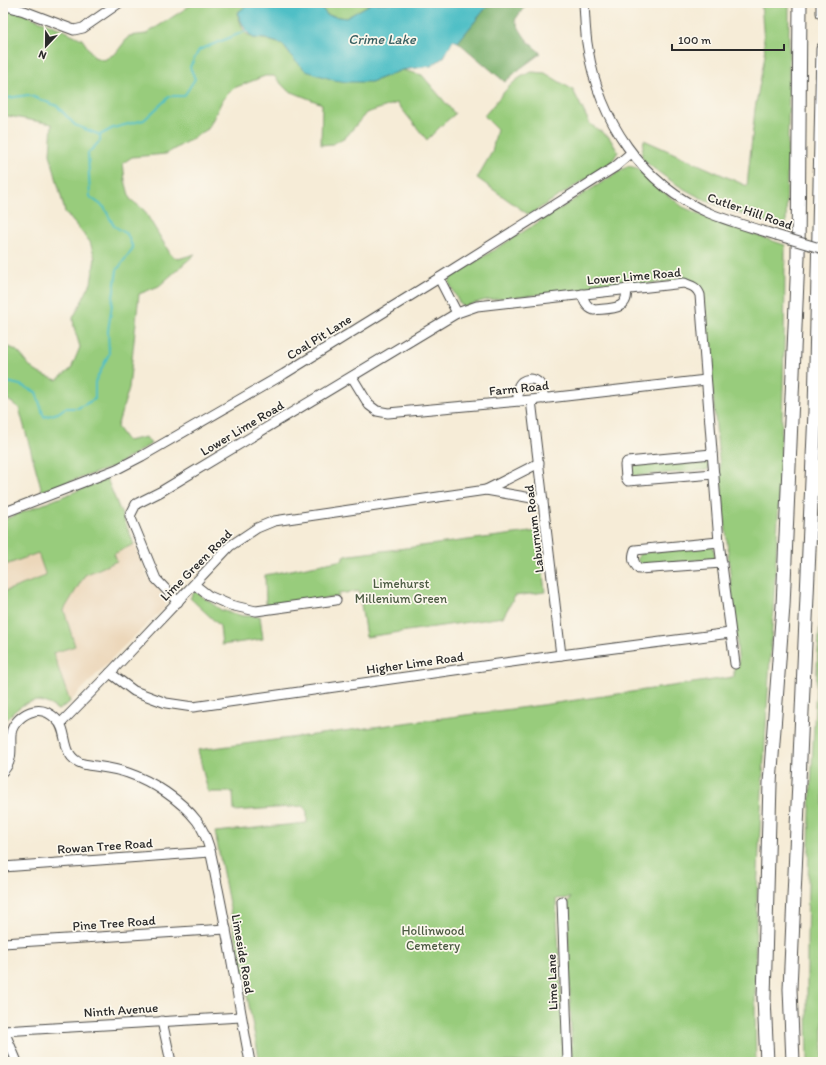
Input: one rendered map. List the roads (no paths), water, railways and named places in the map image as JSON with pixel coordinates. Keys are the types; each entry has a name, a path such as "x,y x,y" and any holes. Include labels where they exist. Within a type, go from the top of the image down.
{"highway":[{"path":"767,1062 764,998 770,783 784,583 798,257 800,3"},
{"path":"823,3 823,13"},
{"path":"793,1062 790,989 815,411 823,49"}],"street":[{"path":"3,5 24,11 74,30 83,28 119,3"},
{"name":"Cutler Hill Road","path":"584,3 588,48 595,79 603,104 612,123 631,153 657,180 677,195 715,215 823,249"},
{"name":"Coal Pit Lane","path":"3,513 117,469 142,456 284,374 439,278 615,167 631,153"},
{"path":"439,278 457,313"},
{"name":"Lower Lime Road","path":"178,602 156,578 130,516 136,504 160,492 457,313 477,306 684,283 698,290 700,295 719,542 735,664"},
{"path":"582,294 584,302 591,309 613,308 619,307 624,303 627,296 626,289"},
{"name":"Farm Road","path":"352,377 369,405 377,411 388,413 544,399 706,380"},
{"path":"519,401 518,388 522,382 528,379 534,380 541,384 544,399"},
{"name":"Laburnum Road","path":"531,400 561,655"},
{"path":"712,454 627,462 625,465 626,478 628,481 714,474"},
{"name":"Lime Green Road","path":"486,490 539,463"},
{"name":"Lime Green Road","path":"61,723 110,674 230,546 257,528 274,521 486,490 543,500"},
{"path":"719,542 635,550 633,557 634,564 639,569 722,563"},
{"path":"194,585 209,596 230,605 256,611 336,600"},
{"name":"Higher Lime Road","path":"110,674 134,691 166,703 193,707 561,655 730,633"},
{"path":"3,771 7,768 11,759 7,731 18,719 28,712 40,710 52,714 61,723"},
{"name":"Limeside Road","path":"61,723 68,750 74,759 84,764 129,773 155,786 177,800 196,820 204,832 210,852 226,929 250,1062"},
{"name":"Rowan Tree Road","path":"3,867 210,852"},
{"name":"Lime Lane","path":"562,901 568,1062"},
{"name":"Pine Tree Road","path":"3,943 226,929"},
{"name":"Ninth Avenue","path":"3,1031 241,1016"},
{"path":"162,1021 171,1062"},
{"path":"3,1031 16,1062"}],"water":[{"name":"Crime Lake","path":"250,3 318,3 327,15 346,18 372,3 490,3 458,42 453,40 444,57 431,66 402,70 371,82 347,82 334,80 306,71 282,44 265,39 253,38 246,31 237,13"}],"waterway":[{"path":"3,94 8,98 28,95 57,106 75,125 100,135 113,128 144,120 170,96 184,96 195,79 190,67 199,50 246,31"},
{"path":"3,381 20,385 36,392 44,417 58,413 65,408 78,408 95,399 95,382 109,354 108,331 117,270 133,248 127,234 114,226 104,207 90,197 88,153 100,141 100,135"}],"park label":[{"name":"Limehurst Millenium Green","path":"401,590"},
{"name":"Hollinwood Cemetery","path":"433,938"}]}
